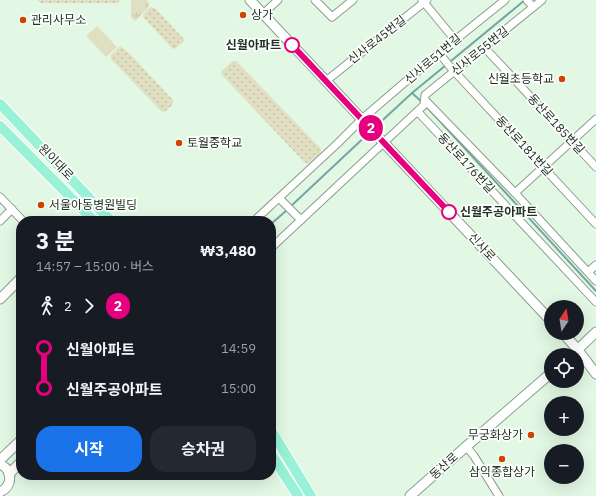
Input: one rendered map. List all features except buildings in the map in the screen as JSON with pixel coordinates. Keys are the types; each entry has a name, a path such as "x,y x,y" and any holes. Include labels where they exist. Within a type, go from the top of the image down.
{"main road":[{"path":"250,0 362,119"},
{"name":"원이대로","path":"0,104 106,216"},
{"name":"신사로","path":"362,119 544,314"},
{"name":"원이대로","path":"0,126 85,216"},
{"path":"90,216 98,207"},
{"path":"0,299 16,283"},
{"path":"580,348 596,332"},
{"path":"584,362 596,374"},
{"name":"동산로","path":"410,496 544,379"},
{"path":"276,438 311,496"},
{"path":"0,460 16,445"},
{"path":"276,462 298,496"},
{"path":"0,464 6,467 10,481 8,486 0,492"},
{"path":"9,474 16,467"}],"street":[{"path":"263,14 278,0"},
{"path":"316,0 332,17 352,0"},
{"name":"신사로51번길","path":"259,216 362,119 440,55 455,40 505,0"},
{"name":"신사로55번길","path":"276,243 381,140 421,107 425,95 453,70 484,47 530,4 542,0"},
{"path":"425,1 455,40"},
{"name":"신사로45번길","path":"326,81 425,1"},
{"name":"동산로185번길","path":"484,47 596,167"},
{"name":"동산로181번길","path":"440,55 596,224"},
{"path":"421,107 477,155 596,281"},
{"name":"동산로176번길","path":"421,107 467,163 596,302"},
{"path":"515,194 596,119"},
{"path":"467,163 477,155"},
{"path":"0,197 18,216"},
{"path":"279,198 301,220"},
{"path":"0,221 12,209"},
{"path":"537,237 546,229"},
{"path":"588,272 596,265"},
{"path":"466,446 473,454 499,496"}],"green space":[{"path":"37,0 120,1 118,3 41,3"},
{"path":"131,0 147,0 149,4 148,8 135,21 131,17"},
{"path":"150,7 155,8 183,38 184,41 176,48 173,49 143,17"},
{"path":"97,26 117,47 106,57 86,36"},
{"path":"120,46 128,52 173,100 173,104 165,112 161,111 111,59 111,55"},
{"path":"233,61 236,61 239,64 321,149 321,153 308,164 304,162 221,74 222,71"}],"waterway":[{"path":"373,129 412,93 525,0"},
{"path":"412,93 422,102"},
{"path":"425,105 596,291"},
{"path":"290,207 370,132"},
{"path":"276,220 287,210"}],"bus line":[{"name":"2","path":"292,45 449,212"}],"place":[{"name":"상가","path":"243,15"},
{"name":"관리사무소","path":"23,20"},
{"name":"신월아파트","path":"292,45"},
{"name":"신월초등학교","path":"562,79"},
{"name":"토월중학교","path":"179,143"},
{"name":"서울아동병원빌딩","path":"41,205"},
{"name":"신월주공아파트","path":"449,212"},
{"name":"무궁화상가","path":"531,435"},
{"name":"삼익종합상가","path":"502,459"}]}
